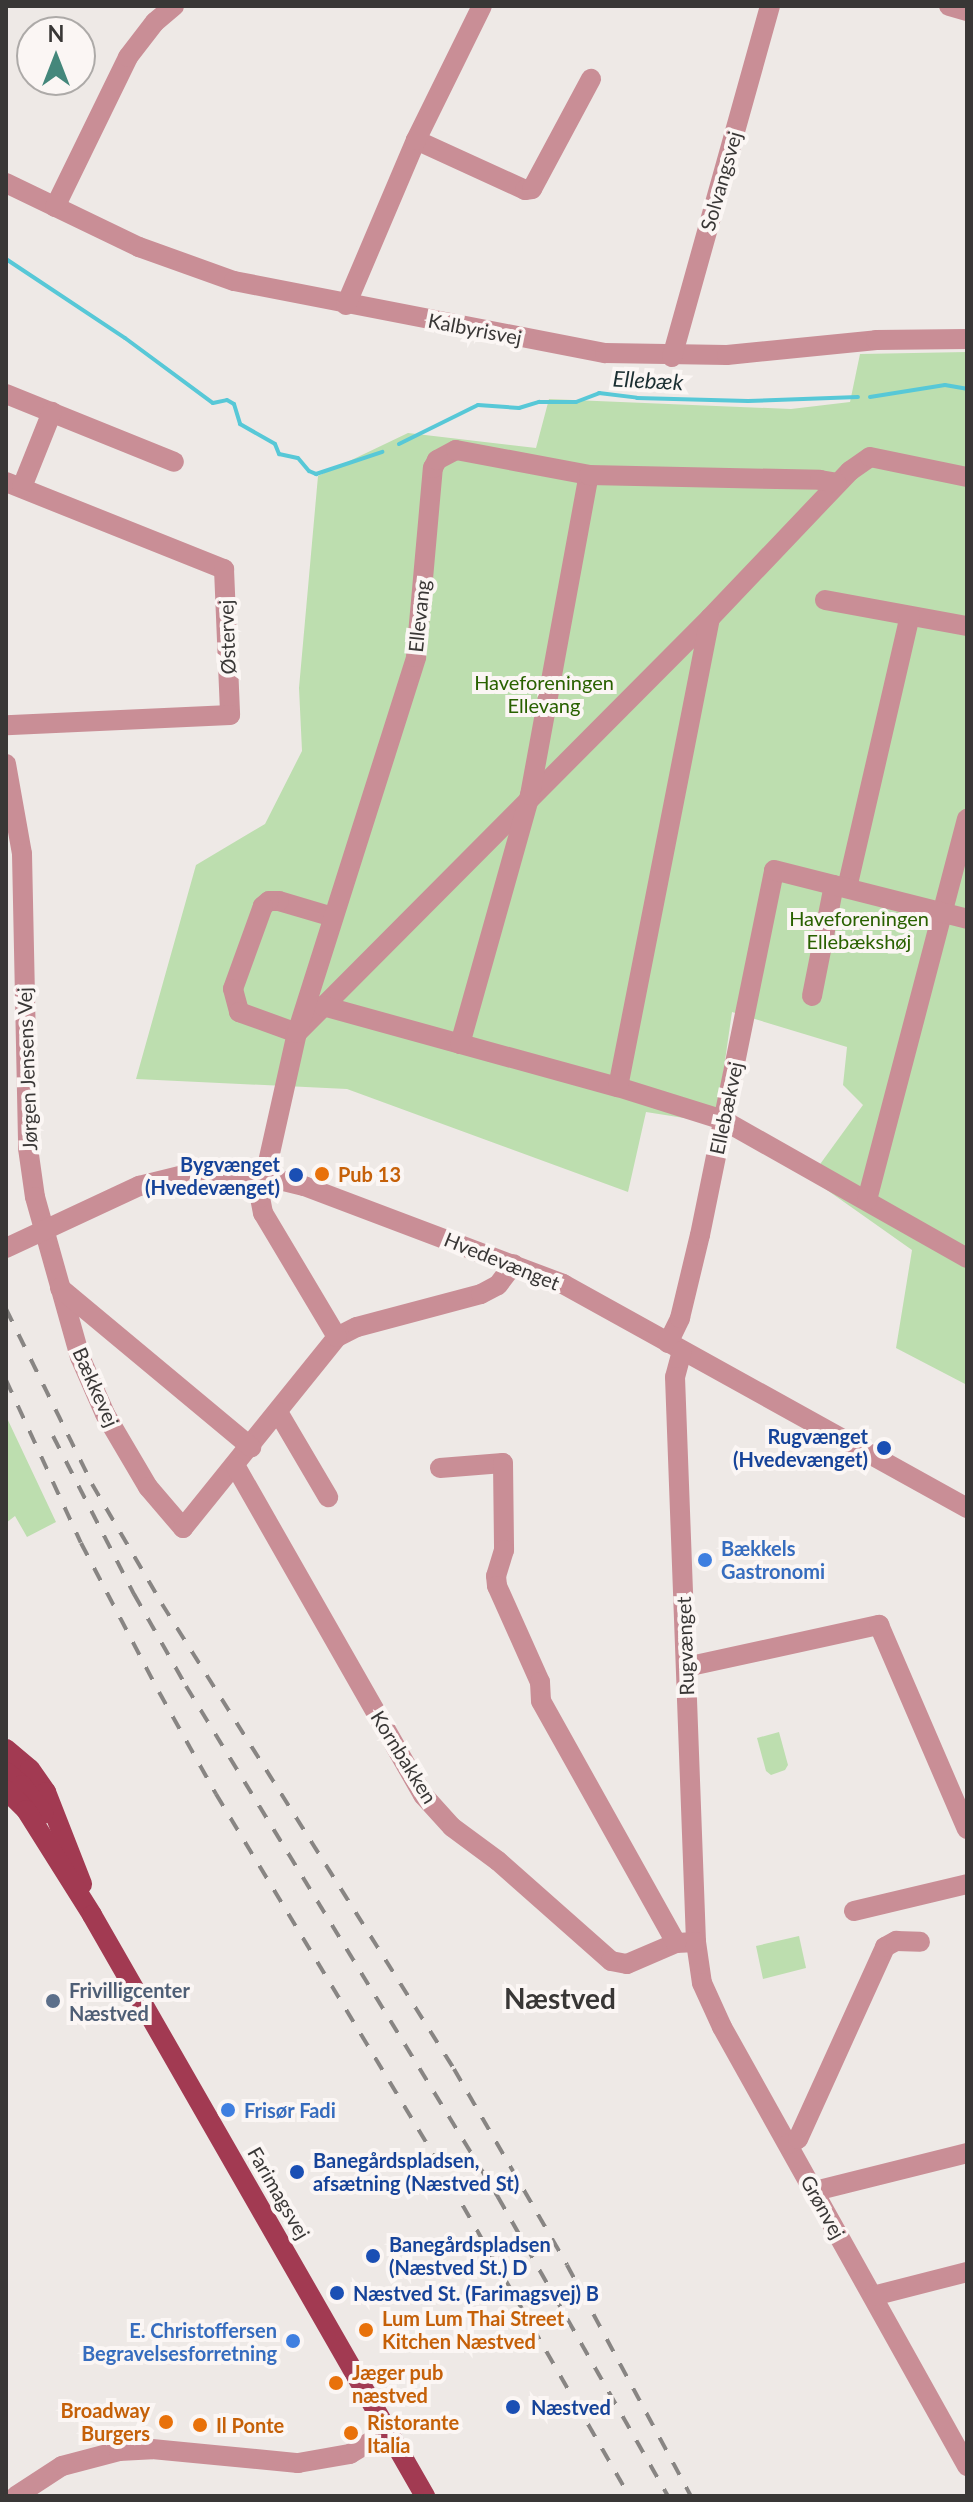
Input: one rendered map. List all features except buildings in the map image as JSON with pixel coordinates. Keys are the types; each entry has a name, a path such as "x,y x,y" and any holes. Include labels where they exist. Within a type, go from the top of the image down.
{"main road":[{"name":"Farimagsvej","path":"6,1749 30,1769 46,1792 66,1837 92,1915"},
{"path":"6,1772 22,1785 66,1837"},
{"name":"Farimagsvej","path":"6,1790 26,1810 92,1915 425,2496"}],"street":[{"path":"55,207 128,57 155,22 174,6"},
{"path":"346,305 416,140 482,6"},
{"name":"Solvangsvej","path":"672,357 770,6"},
{"path":"949,6 967,11"},
{"path":"416,140 525,190 532,189 591,79"},
{"name":"Kalbyrisvej","path":"6,183 139,247 234,281 605,353 672,357 876,340 967,339"},
{"path":"6,394 174,462"},
{"path":"14,484 52,412"},
{"name":"Ellevang","path":"337,1337 263,1213 260,1198 297,1033 416,657 433,468 437,460 456,450 589,475 820,480 837,483"},
{"path":"333,917 269,901 263,906 233,989 239,1012 297,1033 530,795 710,618 837,483 870,457 967,477"},
{"path":"460,1044 530,795 589,475"},
{"name":"Østervej","path":"6,725 230,715 224,569 14,484"},
{"path":"825,600 967,626"},
{"path":"812,996 910,616"},
{"path":"618,1087 710,618"},
{"name":"Jørgen Jensens Vej","path":"6,764 22,854 28,1148 43,1230"},
{"path":"867,1200 967,819"},
{"name":"Ellebækvej","path":"675,1347 774,870 841,886"},
{"path":"841,886 967,919"},
{"path":"323,1006 618,1087 723,1120 967,1258"},
{"name":"Hvedevænget","path":"6,1248 139,1186 183,1175 263,1176 304,1186 563,1284 967,1508"},
{"name":"Bækkevej","path":"43,1230 80,1357 105,1414 148,1487 183,1528 236,1467"},
{"path":"236,1467 337,1337 357,1327 481,1294 498,1285 514,1264"},
{"path":"60,1288 251,1447"},
{"name":"Rugvænget","path":"675,1347 686,1667 686,1942"},
{"path":"278,1412 328,1497"},
{"path":"440,1468 503,1463 504,1550 496,1576 497,1586 540,1682 541,1701 686,1942"},
{"name":"Kornbakken","path":"236,1467 423,1795 442,1817 498,1861 611,1961 627,1964 686,1942"},
{"path":"686,1667 879,1625 967,1829"},
{"path":"854,1911 967,1884"},
{"path":"788,2144 798,2139 885,1947 896,1941 920,1942"},
{"name":"Grønvej","path":"686,1942 702,1983 788,2144 967,2464"},
{"path":"815,2191 967,2153"},
{"path":"873,2296 967,2272"},
{"path":"16,2496 62,2466 119,2451 152,2449 298,2463 350,2454 388,2431"}],"green space":[{"name":"Haveforeningen Ellevang","path":"967,352 967,1385 896,1348 912,1250 810,1178 863,1105 843,1085 847,1047 732,1012 716,1123 646,1112 628,1192 347,1089 136,1079 196,865 265,824 302,751 299,688 318,476 408,433 536,448 549,399 791,409 850,402 860,354"},
{"path":"6,1416 56,1522 27,1537 15,1516 6,1523"},
{"path":"779,1732 788,1765 785,1770 771,1775 766,1771 757,1738"},
{"path":"799,1936 806,1968 763,1979 756,1946"}],"waterway":[{"name":"Ellebæk","path":"6,259 125,338 213,403 227,400 234,404 240,424 275,444 279,454 298,458 309,471 316,474 382,452"},
{"name":"Ellebæk","path":"870,397 945,385 967,389"},
{"name":"Ellebæk","path":"399,444 478,405 519,408 539,402 576,402 599,393 637,398 748,401 858,397"}],"railway":[{"path":"6,1309 92,1484 162,1604 454,2069 567,2265 691,2496"},
{"path":"6,1380 81,1543 159,1692 216,1794 435,2157 629,2496"},
{"path":"53,1436 134,1594 186,1686 498,2197 668,2496"}],"place":[{"name":"Pub 13","path":"322,1174"},
{"name":"Bygvænget (Hvedevænget)","path":"296,1175"},
{"name":"Rugvænget (Hvedevænget)","path":"884,1448"},
{"name":"Bækkels Gastronomi","path":"705,1560"},
{"name":"Frivilligcenter Næstved","path":"53,2001"},
{"name":"Frisør Fadi","path":"228,2110"},
{"name":"Banegårdspladsen, afsætning (Næstved St)","path":"297,2172"},
{"name":"Banegårdspladsen (Næstved St.) D","path":"373,2256"},
{"name":"Næstved St. (Farimagsvej) B","path":"337,2293"},
{"name":"Lum Lum Thai Street Kitchen Næstved","path":"366,2330"},
{"name":"E. Christoffersen Begravelsesforretning","path":"293,2341"},
{"name":"Jæger pub næstved","path":"336,2383"},
{"name":"Næstved","path":"513,2407"},
{"name":"Broadway Burgers","path":"166,2422"},
{"name":"Il Ponte","path":"200,2425"},
{"name":"Ristorante Italia","path":"351,2433"}],"district":[{"name":"Næstved","path":"560,1998"}],"park label":[{"name":"Haveforeningen Ellebækshøj","path":"859,930"}]}
